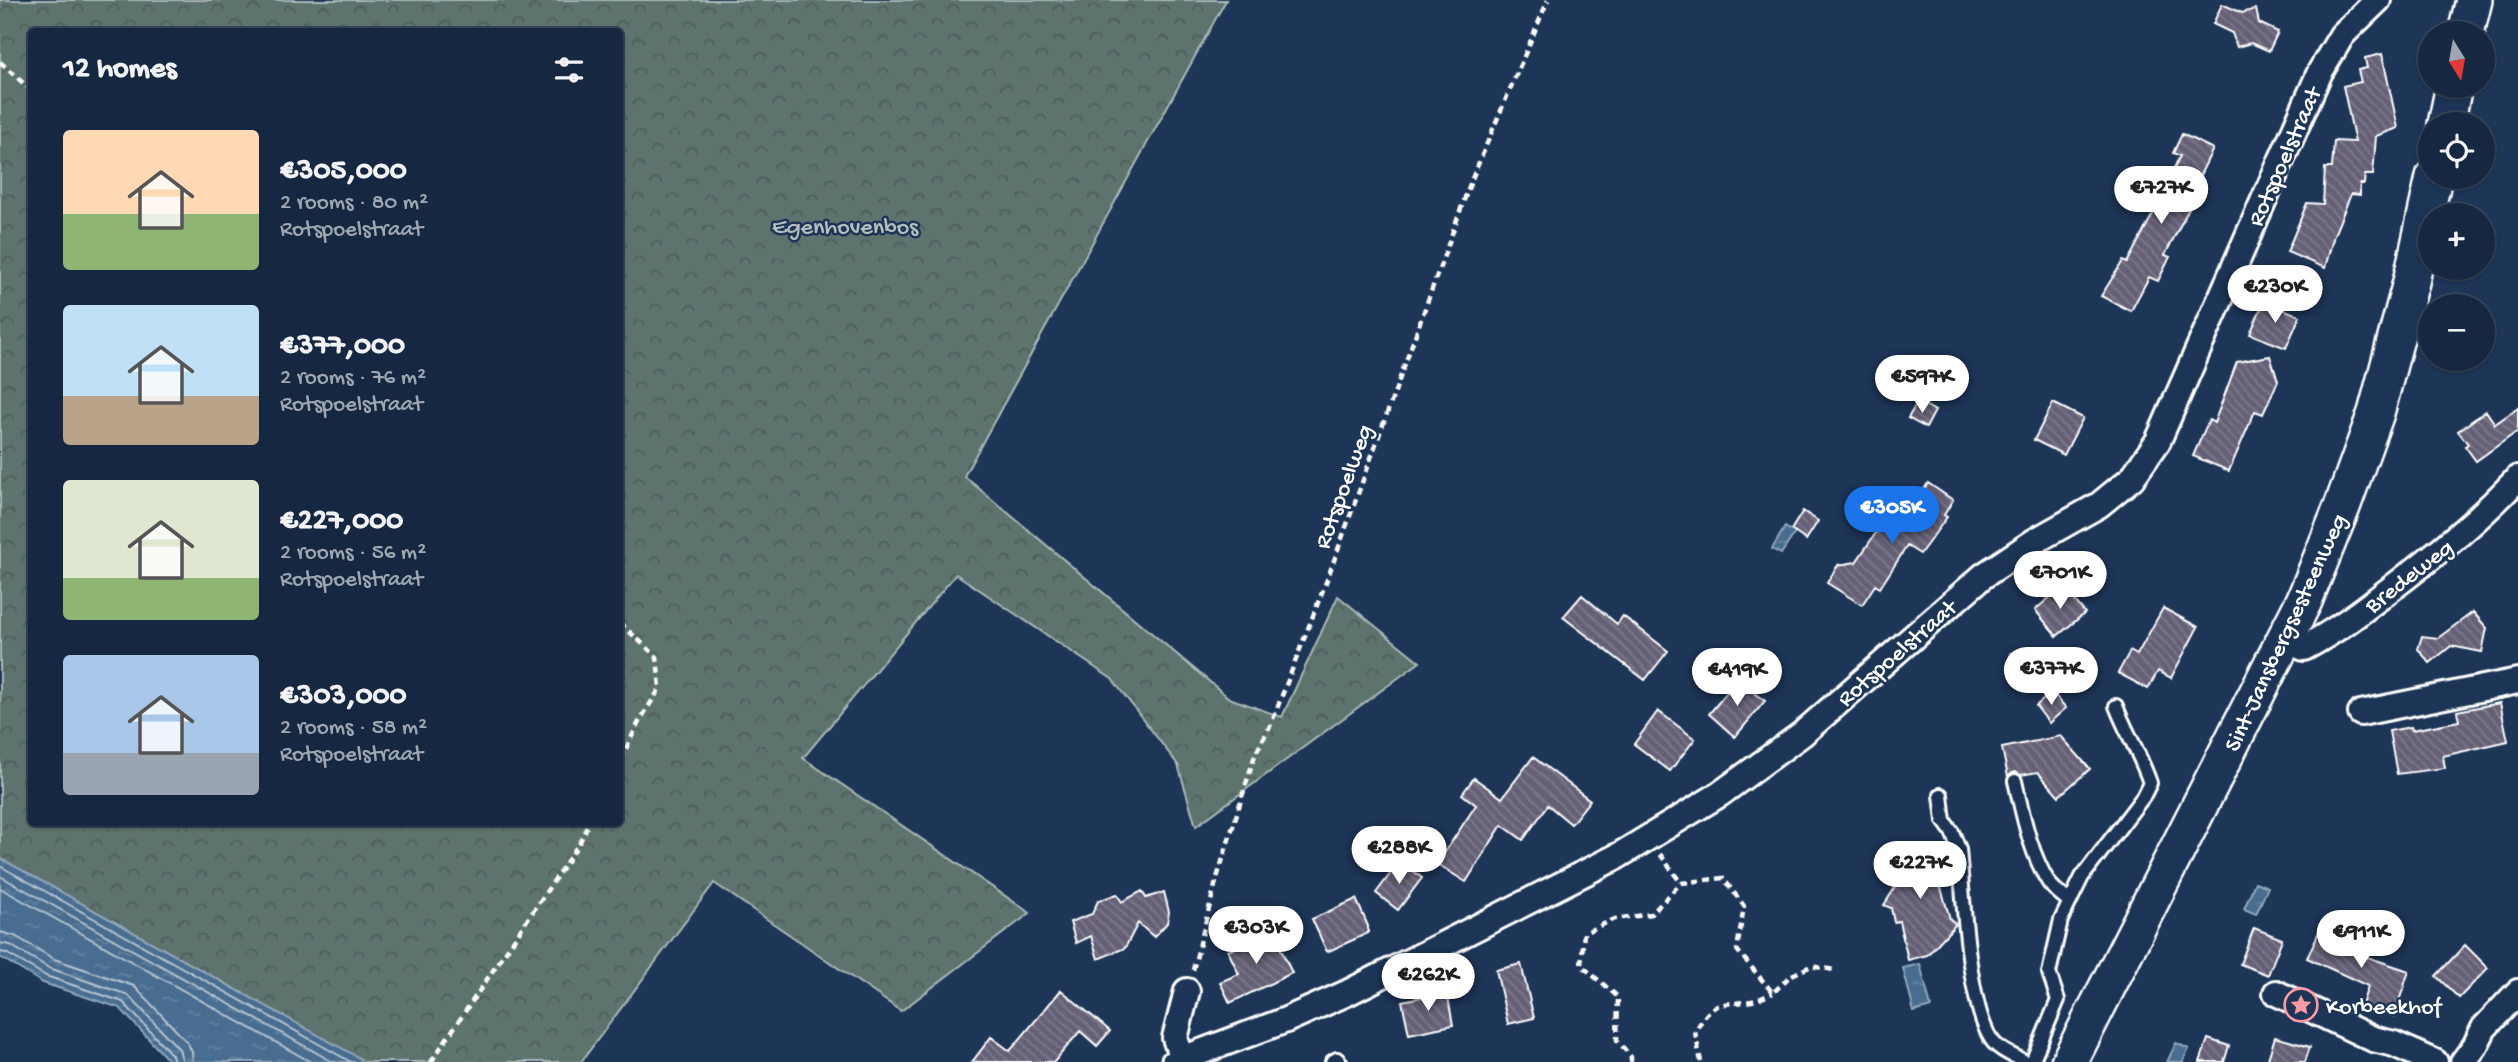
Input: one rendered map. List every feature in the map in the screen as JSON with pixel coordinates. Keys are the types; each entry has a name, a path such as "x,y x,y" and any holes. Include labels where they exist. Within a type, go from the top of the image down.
{"main road":[{"path":"2469,21 2474,0"},
{"name":"Sint-Jansbergsesteenweg","path":"2069,1062 2286,640 2343,507 2376,413 2411,282 2431,189"}],"street":[{"name":"Rotspoelstraat","path":"1182,1061 1347,993 1618,856 1720,794 1802,734 1983,576 2035,541 2099,505 2132,478 2158,441 2320,72 2342,35 2378,0"},
{"name":"Bredeweg","path":"2286,640 2304,648 2336,631 2445,547 2518,478"},
{"path":"2361,713 2518,681"},
{"path":"1182,1061 1175,1038 1187,991"},
{"path":"2463,1062 2484,1028 2518,992"},
{"path":"2276,993 2373,1039 2394,1044 2435,1062"}],"lane":[{"path":"1941,795 1944,821 1959,849 1972,972 1984,1028 1995,1045 2029,1062 2057,1000 2049,972 2061,920 2082,877 2143,797 2150,783 2116,706"},
{"path":"2015,781 2027,830 2042,868 2050,885 2070,902"},
{"path":"1332,1062 1337,1059 1340,1062"}],"path":[{"name":"Rotspoelweg","path":"1187,991 1217,878 1255,755 1271,724 1328,577 1471,181 1548,0"},
{"path":"0,62 28,87"},
{"path":"623,626 657,657 660,688 623,755"},
{"path":"431,1062 580,842 587,826"},
{"path":"1648,837 1681,883"},
{"path":"1631,1062 1631,1057 1618,1040 1618,997 1581,965 1584,933 1615,919 1651,914 1681,883 1723,878 1744,906 1737,950 1773,993"},
{"path":"1701,1062 1695,1031 1705,1015 1724,1002 1754,1001 1773,993 1790,976 1811,966 1834,970"}],"green space":[{"name":"Egenhovenbos","path":"0,0 1226,0 964,476 1229,698 1282,717 1338,596 1420,662 1196,826 1178,765 1112,679 956,574 803,758 1030,913 901,1011 714,883 581,1062 360,1062 360,1059 0,858"}],"water":[{"path":"1785,527 1795,533 1781,554 1772,549"},
{"path":"2022,649 2034,684 2022,688 2010,653"},
{"path":"0,858 361,1059 360,1062 170,1062 120,1008 43,983 0,957"},
{"path":"2255,882 2268,887 2256,914 2244,909"},
{"path":"1920,964 1931,1007 1914,1012 1903,968"},
{"path":"2176,1043 2189,1049 2183,1062 2167,1062"}],"building":[{"path":"2222,4 2242,13 2256,9 2259,23 2278,32 2269,51 2251,43 2237,47 2232,33 2213,24"},
{"path":"2382,54 2398,128 2376,136 2373,175 2365,175 2364,184 2360,184 2360,195 2351,194 2334,235 2325,268 2287,252 2307,203 2323,204 2325,168 2332,168 2334,141 2355,142 2343,86 2361,82 2358,70 2367,68 2365,58"},
{"path":"2182,134 2213,149 2198,179 2203,181 2165,255 2170,257 2158,281 2149,277 2131,311 2101,296 2123,261 2127,263 2155,210 2153,209 2180,156 2173,153"},
{"path":"2264,301 2300,316 2286,348 2250,334"},
{"path":"2270,356 2278,381 2263,414 2255,411 2229,471 2193,456 2209,420 2214,423 2237,362"},
{"path":"1918,401 1935,411 1926,428 1908,418"},
{"path":"2053,403 2083,418 2064,455 2034,440"},
{"path":"2518,408 2518,431 2476,461 2458,431 2486,411 2495,424"},
{"path":"1928,483 1953,500 1944,515 1947,517 1920,554 1907,546 1880,588 1875,585 1862,605 1827,583 1838,565 1856,562 1884,521 1899,530"},
{"path":"1803,511 1818,521 1806,540 1791,530"},
{"path":"2063,586 2085,613 2057,636 2035,610"},
{"path":"1582,595 1617,624 1623,616 1668,651 1645,680 1563,617"},
{"path":"2163,608 2198,627 2171,678 2158,671 2148,689 2118,673 2130,651 2137,655"},
{"path":"2473,612 2487,628 2482,652 2451,646 2430,663 2418,649 2422,636 2438,638"},
{"path":"1738,679 1765,701 1735,737 1709,714"},
{"path":"2052,692 2066,708 2049,723 2036,706"},
{"path":"2500,703 2508,741 2443,756 2445,768 2397,774 2389,731 2411,727 2412,730 2459,721 2457,711"},
{"path":"1658,711 1695,739 1670,771 1634,744"},
{"path":"2061,736 2090,769 2059,796 2038,772 2021,775 2014,772 2008,777 2002,748"},
{"path":"1533,757 1590,800 1571,824 1548,805 1523,840 1502,825 1466,882 1437,864 1476,805 1462,794 1474,778 1502,798"},
{"path":"1906,847 1922,856 1926,849 1951,864 1952,870 1941,888 1950,919 1956,924 1927,955 1908,960 1899,921 1894,922 1891,908 1884,905 1896,886 1886,879"},
{"path":"1400,861 1422,878 1398,910 1376,893"},
{"path":"1142,891 1146,898 1164,892 1169,912 1167,923 1154,937 1138,923 1125,948 1098,959 1091,936 1076,943 1070,922 1092,914 1098,901 1117,894 1122,902"},
{"path":"1356,899 1368,926 1368,933 1327,952 1312,919"},
{"path":"2322,925 2357,942 2352,952 2409,971 2394,1016 2362,1005 2368,986 2307,958"},
{"path":"2254,928 2282,939 2268,975 2240,964"},
{"path":"1272,930 1292,973 1230,1003 1220,982 1239,974 1228,951"},
{"path":"2465,945 2488,968 2459,998 2436,976"},
{"path":"1521,964 1534,1018 1508,1024 1496,970"},
{"path":"1061,990 1110,1031 1097,1046 1080,1031 1054,1062 972,1062 991,1037 1010,1051"},
{"path":"1447,992 1453,1025 1409,1034 1402,1001"},
{"path":"2275,1037 2310,1047 2305,1062 2267,1062"},
{"path":"2208,1039 2229,1046 2224,1062 2200,1062"}],"place":[{"name":"Korbeekhof","path":"2301,1005"}]}
